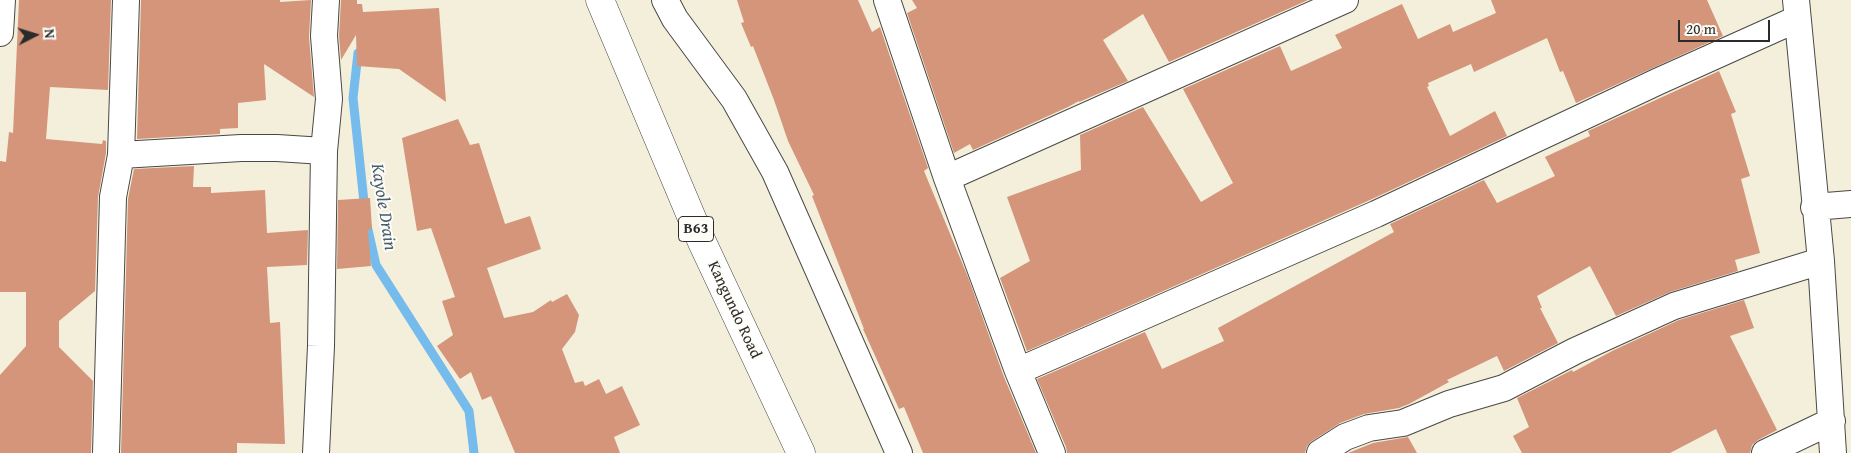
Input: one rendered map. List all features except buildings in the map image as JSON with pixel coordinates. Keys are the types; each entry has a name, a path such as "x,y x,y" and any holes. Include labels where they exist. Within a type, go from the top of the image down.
{"highway":[{"name":"Kangundo Road","path":"600,0 702,242 801,453"}],"street":[{"path":"0,33 2,0"},
{"path":"106,453 112,197 121,155 126,0"},
{"path":"316,453 321,346 324,151 328,99 324,36 326,0"},
{"path":"665,0 675,19 734,99 775,172 899,453"},
{"path":"887,0 947,178 1018,371 1052,453"},
{"path":"947,178 1344,0"},
{"path":"1018,371 1376,214 1650,85 1797,10 1814,207 1821,262 1833,453"},
{"path":"121,155 241,148 324,151"},
{"path":"1814,207 1851,204"},
{"path":"1320,453 1345,438 1369,428 1403,423 1449,404 1504,388 1575,351 1674,306 1821,262"},
{"path":"1764,453 1832,421"}],"waterway":[{"name":"Kayole Drain","path":"358,53 353,98 366,221 376,265 469,411 474,453"}]}
